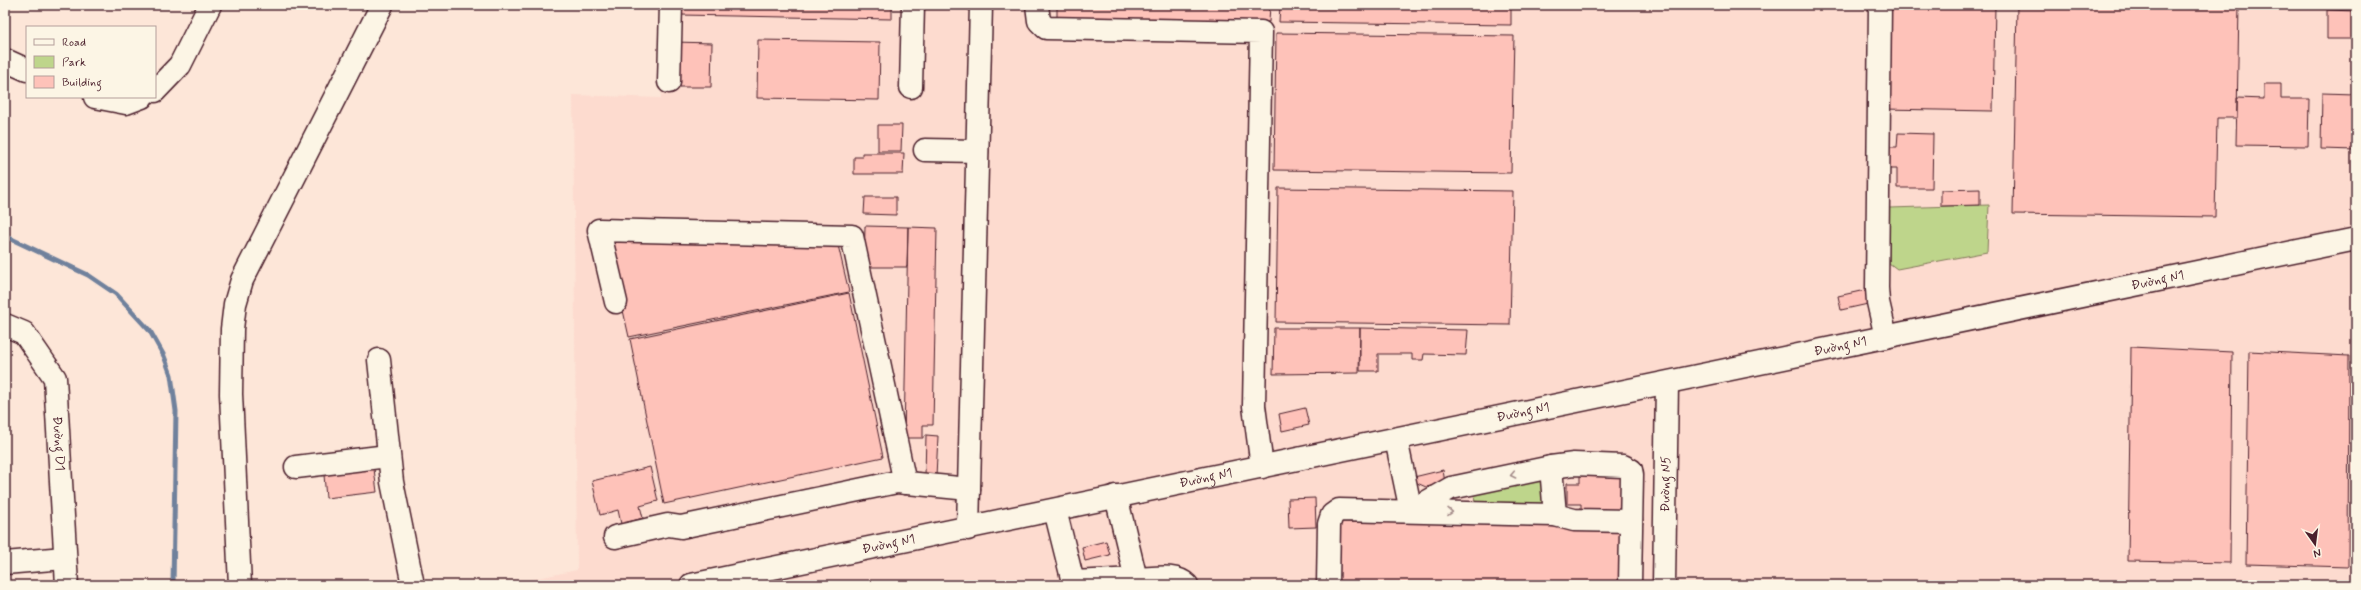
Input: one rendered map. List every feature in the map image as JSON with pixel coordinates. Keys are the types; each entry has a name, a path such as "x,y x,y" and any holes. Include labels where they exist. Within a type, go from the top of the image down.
{"street":[{"path":"156,90 180,65 210,5"},
{"path":"240,585 231,394 235,304 242,280 382,5"},
{"path":"668,82 671,5"},
{"path":"911,86 913,5"},
{"path":"968,529 981,5"},
{"path":"1037,5 1039,21 1046,28 1261,32 1254,406 1262,467"},
{"path":"1880,5 1877,288 1886,338"},
{"path":"5,60 26,70"},
{"path":"100,98 126,103 139,98"},
{"path":"925,150 977,151"},
{"path":"616,302 599,230 852,236 905,483"},
{"name":"Đường N1","path":"691,585 737,580 1116,496 1886,338 2356,239"},
{"name":"Đường D1","path":"5,325 24,333 55,378 64,558 67,585"},
{"path":"379,360 388,456 396,510 413,585"},
{"name":"Đường N5","path":"1664,585 1667,383"},
{"path":"1396,439 1411,511"},
{"path":"296,467 388,456"},
{"path":"1411,511 1451,488 1552,466 1574,464 1628,467 1632,475 1630,585"},
{"path":"1552,466 1555,515"},
{"path":"615,537 668,525 681,527 897,482 969,489"},
{"path":"1116,496 1136,580"},
{"path":"1055,510 1065,583 1174,578 1182,580 1187,585"},
{"path":"1328,585 1330,524 1332,515 1339,510 1555,515 1574,520 1631,521"},
{"path":"5,563 64,558"}],"shaded area":[{"path":"663,5 2356,5 2356,585 504,585 577,570 573,95 661,98"}],"green space":[{"path":"1989,205 1987,252 1897,269 1889,263 1889,208"},
{"path":"1540,477 1546,498 1542,505 1475,503 1474,493"}],"building":[{"path":"681,5 892,5 892,19 681,15"},
{"path":"1057,5 1270,5 1269,22 1057,18"},
{"path":"1280,5 1511,5 1511,25 1279,22"},
{"path":"1884,5 1995,5 1993,111 1883,109"},
{"path":"2017,5 2239,5 2237,118 2217,118 2215,217 2013,214"},
{"path":"2329,5 2356,5 2356,9 2329,9"},
{"path":"2327,10 2356,11 2356,39 2327,39"},
{"path":"1276,33 1514,36 1511,173 1274,170"},
{"path":"758,40 880,42 879,100 757,98"},
{"path":"674,42 712,43 711,87 673,87"},
{"path":"2354,79 2356,150 2321,149 2322,93 2354,94"},
{"path":"2264,84 2281,84 2281,99 2309,99 2308,146 2236,145 2237,98 2264,99"},
{"path":"878,125 902,125 901,151 878,151"},
{"path":"1898,133 1933,134 1932,188 1897,188 1897,169 1888,169 1888,147 1897,147"},
{"path":"862,153 904,153 903,174 854,174 854,157 862,157"},
{"path":"1278,188 1513,191 1510,325 1276,322"},
{"path":"1980,189 1980,205 1941,206 1941,190"},
{"path":"865,197 896,197 896,215 864,214"},
{"path":"865,226 908,227 907,267 864,267"},
{"path":"908,227 937,228 933,425 923,425 923,438 904,438"},
{"path":"607,239 838,245 849,292 629,337"},
{"path":"1865,290 1868,304 1841,310 1838,296"},
{"path":"849,293 883,457 664,504 630,339"},
{"path":"1274,328 1360,328 1359,373 1273,374"},
{"path":"1360,328 1468,330 1466,355 1424,354 1423,360 1412,360 1412,354 1378,354 1378,371 1360,371"},
{"path":"2131,347 2232,352 2230,563 2128,561"},
{"path":"2249,351 2349,356 2348,567 2246,564"},
{"path":"1305,408 1309,425 1282,431 1279,414"},
{"path":"926,435 938,436 936,476 925,475"},
{"path":"650,467 658,501 640,506 643,518 621,524 618,510 600,515 592,481"},
{"path":"374,469 377,492 326,498 324,475"},
{"path":"1443,470 1445,483 1426,487 1417,483 1414,477"},
{"path":"1580,472 1623,473 1623,516 1581,515 1581,504 1567,504 1567,483 1580,483"},
{"path":"1315,498 1316,527 1289,528 1288,499"},
{"path":"1340,522 1624,525 1622,585 1339,585"},
{"path":"1106,541 1110,555 1085,561 1082,547"}],"waterway":[{"path":"5,236 88,275 116,294 150,331 164,356 171,375 176,411 173,585"}]}
